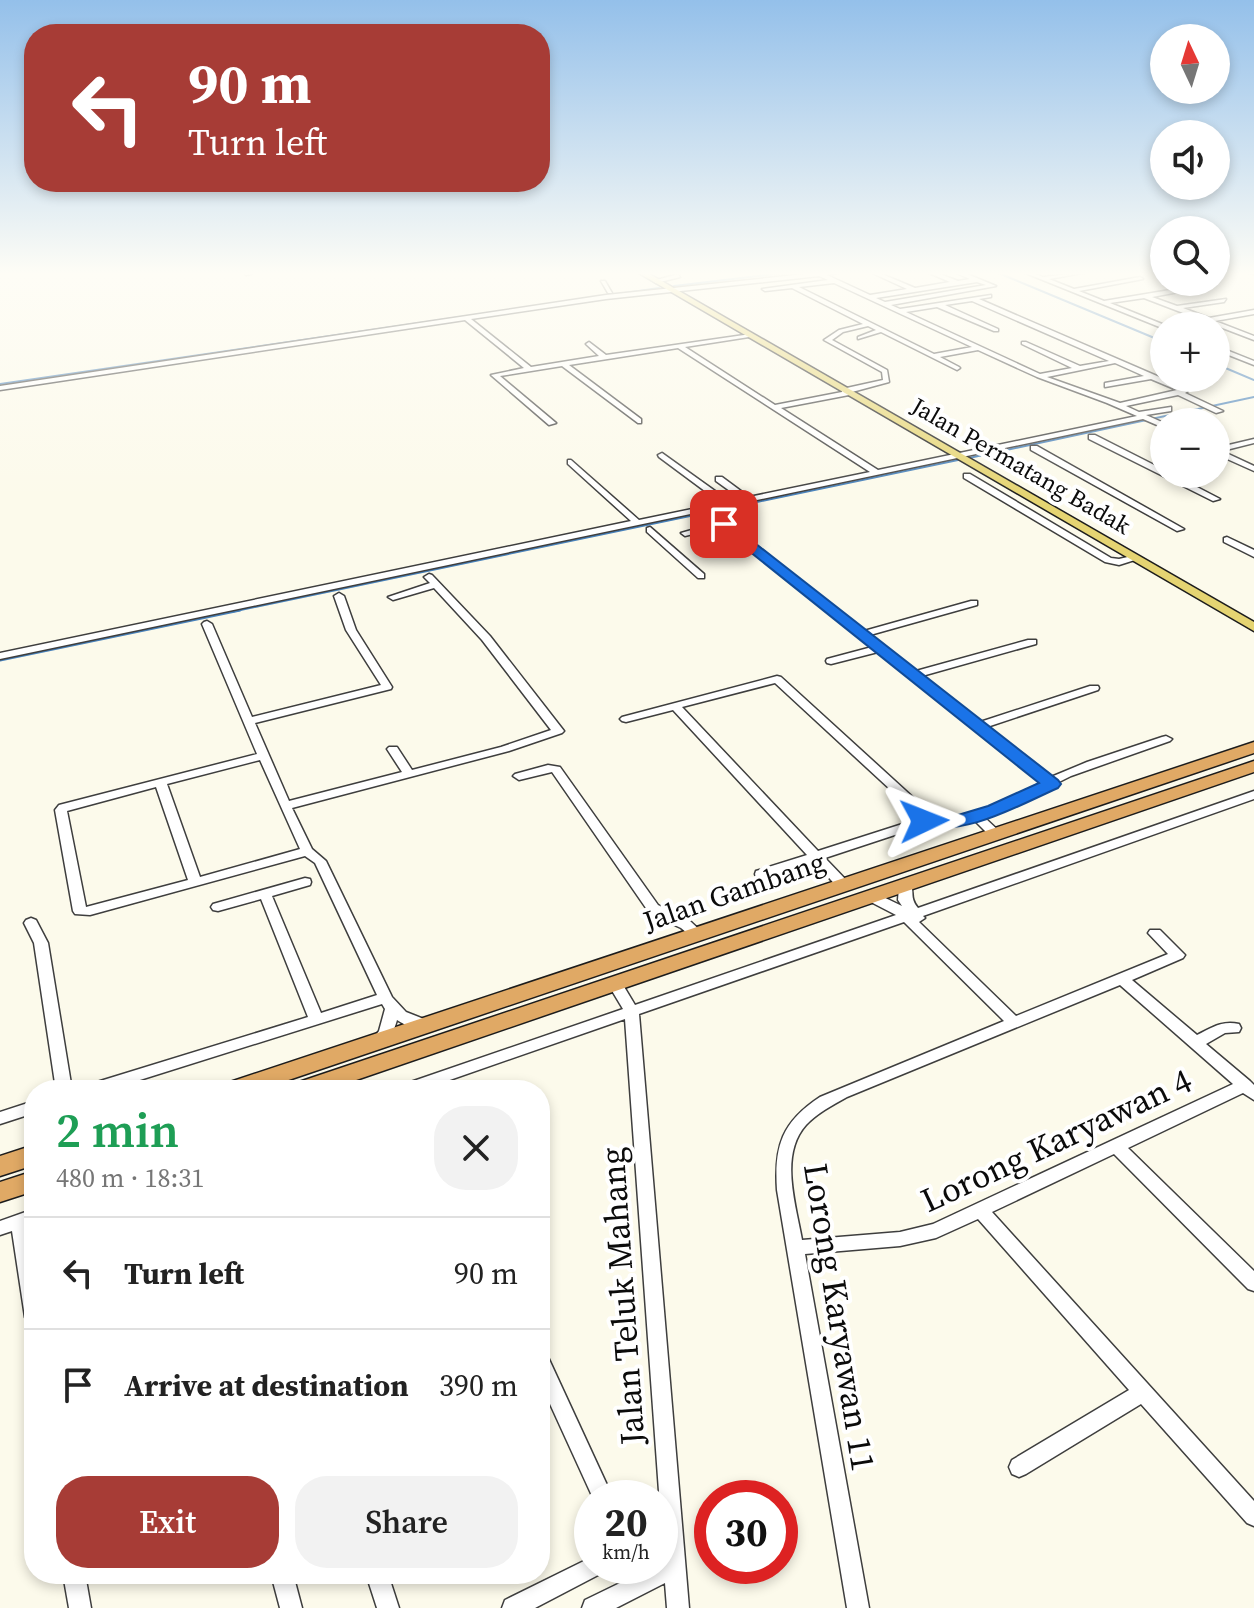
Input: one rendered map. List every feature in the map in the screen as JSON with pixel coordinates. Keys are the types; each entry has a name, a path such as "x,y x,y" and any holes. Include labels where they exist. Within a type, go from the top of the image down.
{"highway":[{"name":"Jalan Gambang","path":"262,1080 1247,748"},
{"name":"Jalan Gambang","path":"331,1080 1254,766"},
{"path":"0,1166 24,1158"},
{"path":"0,1192 24,1184"}],"main road":[{"name":"Jalan Permatang Badak","path":"770,347 1254,627"}],"street":[{"path":"0,386 39,375 231,347"},
{"path":"0,386 267,347"},
{"path":"502,347 530,370"},
{"path":"592,347 605,358"},
{"path":"552,423 494,375 673,347"},
{"path":"681,347 877,473"},
{"path":"774,407 887,381 885,371 840,347"},
{"path":"914,347 957,368"},
{"path":"1033,347 1079,368"},
{"path":"1085,347 1150,376"},
{"path":"934,357 979,348 1039,376 1120,405 1150,419"},
{"path":"1230,353 1254,363"},
{"path":"1240,357 1254,355"},
{"path":"1039,376 1117,361"},
{"path":"564,365 638,421"},
{"path":"1108,385 1150,377"},
{"path":"1120,405 1182,392 1213,408"},
{"path":"0,656 1150,414"},
{"path":"1092,437 1150,466"},
{"path":"1230,447 1254,441"},
{"path":"1034,448 1180,529"},
{"path":"662,455 728,504"},
{"path":"1230,457 1254,469"},
{"path":"571,462 638,523"},
{"path":"967,476 1108,560 1119,562 1136,558"},
{"path":"719,479 748,500"},
{"path":"1194,488 1216,499"},
{"path":"714,517 1052,784"},
{"path":"685,533 724,524"},
{"path":"650,530 701,576"},
{"path":"1227,540 1254,554"},
{"path":"285,806 505,749 555,734 559,728 486,638 432,581 393,597"},
{"path":"250,721 387,687 351,630 339,596"},
{"path":"863,634 974,603"},
{"path":"207,624 285,806 307,851 320,861 388,1004 403,1018 427,1026"},
{"path":"914,675 1032,642"},
{"path":"831,661 880,648"},
{"path":"626,719 777,679 921,809 924,821"},
{"path":"979,726 1094,688"},
{"path":"675,706 844,886"},
{"path":"761,874 924,821 949,824 976,816 1066,775 1166,739"},
{"path":"393,749 409,774"},
{"path":"262,756 61,810 80,911 90,911 307,851"},
{"path":"519,776 548,768 556,769 656,911 681,920 698,935"},
{"path":"160,782 195,882"},
{"path":"433,1080 1254,795"},
{"path":"976,816 996,835"},
{"path":"218,907 305,882"},
{"path":"905,886 910,915"},
{"path":"265,894 316,1018"},
{"path":"872,897 910,915 950,961 962,969 1014,1022"},
{"path":"31,923 41,943 62,1080"},
{"name":"Lorong Karyawan 11","path":"858,1608 785,1190 783,1151 790,1133 803,1116 842,1093 1178,955 1155,933"},
{"path":"1121,978 1249,1090"},
{"name":"Jalan Teluk Mahang","path":"615,984 632,1012 668,1480"},
{"path":"121,1080 316,1018 388,1004"},
{"path":"377,1042 386,1033 388,1004"},
{"path":"1195,1043 1223,1028 1234,1028"},
{"name":"Lorong Karyawan 4","path":"794,1248 918,1237 1116,1146 1249,1090"},
{"path":"0,1118 24,1110"},
{"path":"1116,1146 1254,1283"},
{"path":"980,1210 1254,1516"},
{"path":"0,1228 24,1220"},
{"path":"1019,1467 1141,1393"},
{"path":"550,1397 594,1480"},
{"path":"513,1608 574,1577"},
{"path":"76,1584 80,1608"},
{"path":"285,1584 291,1608"},
{"path":"380,1584 388,1608"},
{"path":"593,1608 641,1584"},
{"name":"Jalan Teluk Mahang","path":"676,1584 678,1608"}],"waterway":[{"path":"0,384 254,347"},
{"path":"1230,370 1254,380"},
{"path":"969,458 1254,397"},
{"path":"231,612 958,460"},
{"path":"0,660 240,610"}],"route":[{"path":"724,524 1052,784 994,810 949,824 924,821"}]}
